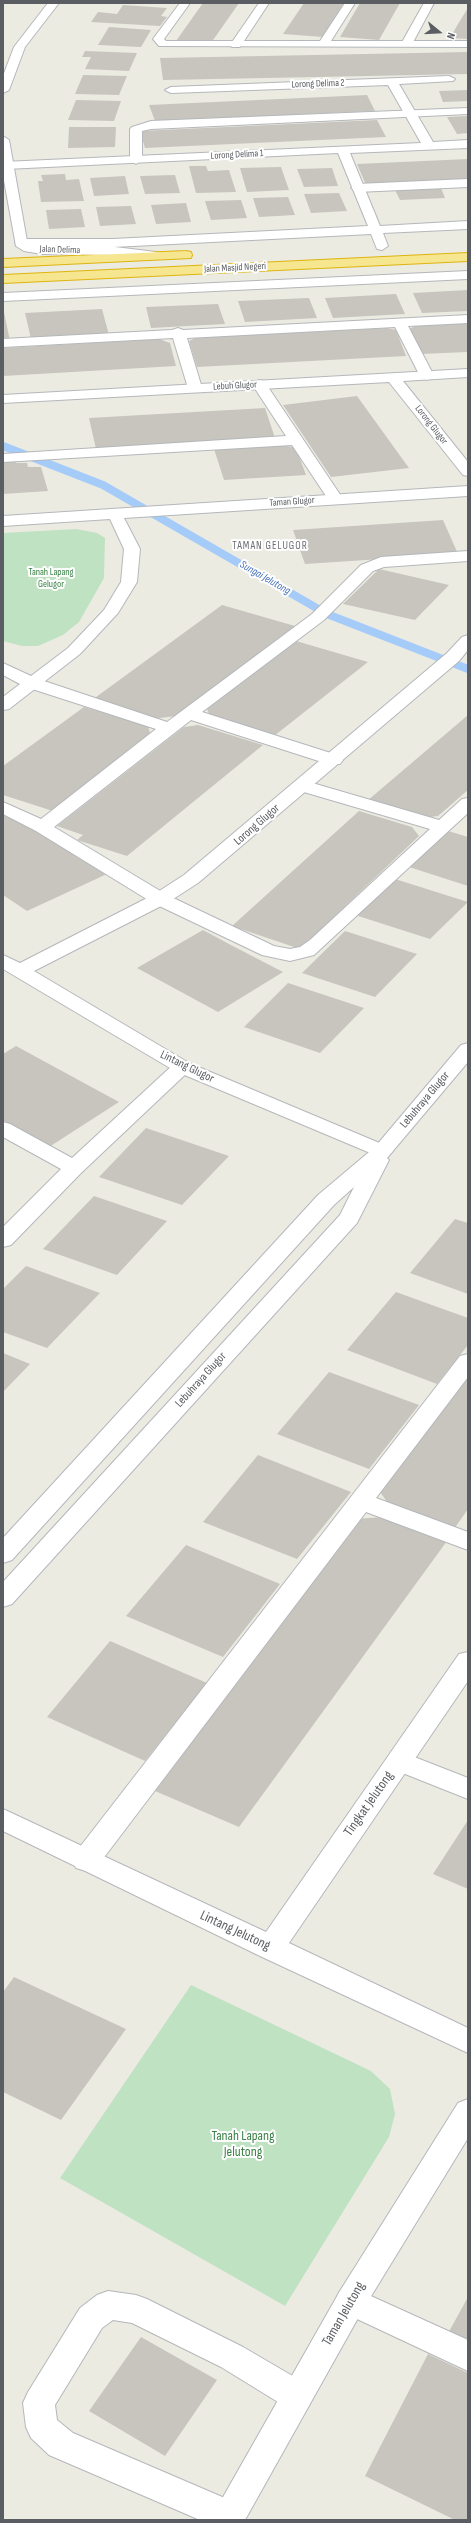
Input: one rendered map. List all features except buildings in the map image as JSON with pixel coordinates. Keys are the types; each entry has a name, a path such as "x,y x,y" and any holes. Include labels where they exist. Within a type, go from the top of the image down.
{"highway":[{"path":"367,247 398,245"},
{"name":"Jalan Masjid Negeri","path":"3,263 203,254"},
{"name":"Jalan Masjid Negeri","path":"3,279 468,257"}],"street":[{"path":"3,90 20,47 54,3"},
{"path":"185,3 158,39 163,44 468,44"},
{"path":"236,45 264,3"},
{"path":"323,45 350,3"},
{"path":"407,44 429,3"},
{"name":"Lorong Delima 2","path":"171,90 449,79"},
{"path":"391,81 429,146"},
{"path":"136,160 136,129 151,125 468,111"},
{"path":"3,140 6,165 21,243 113,243 468,225"},
{"name":"Lorong Delima 1","path":"6,165 342,151 468,144"},
{"path":"342,151 377,230 382,246"},
{"path":"358,188 468,183"},
{"name":"Jalan Delima","path":"21,243 29,248 42,250 115,251 156,256"},
{"path":"3,298 468,275"},
{"path":"3,343 178,332 468,319"},
{"path":"399,322 427,376"},
{"path":"178,332 195,388"},
{"name":"Lebuh Glugor","path":"3,399 468,373"},
{"name":"Lorong Glugor","path":"393,378 466,465"},
{"path":"259,384 335,499"},
{"path":"7,458 296,440"},
{"name":"Taman Glugor","path":"3,521 468,490"},
{"path":"3,705 74,652 110,613 129,582 132,549 122,513"},
{"path":"42,827 188,713 318,616 367,568 374,564 468,556"},
{"name":"Lorong Glugor","path":"11,966 160,899 191,879 219,858 334,760 453,657 468,640"},
{"path":"3,668 32,683 169,728"},
{"path":"188,713 334,760"},
{"path":"303,786 442,827"},
{"path":"3,807 42,827 160,899 269,951 279,954 299,954 317,944 468,803"},
{"name":"Lintang Glugor","path":"11,966 182,1067 382,1151"},
{"name":"Lebuhraya Glugor","path":"3,1554 326,1200 382,1151 468,1049"},
{"path":"3,1240 74,1168 182,1067"},
{"path":"3,1128 74,1168"},
{"name":"Lebuhraya Glugor","path":"3,1598 349,1218 382,1151"},
{"path":"86,1860 468,1361"},
{"path":"107,1439 135,1452"},
{"path":"361,1502 468,1541"},
{"name":"Tingkat Jelutong","path":"270,1948 468,1661"},
{"path":"399,1761 468,1789"},
{"name":"Lintang Jelutong","path":"3,1819 270,1948 468,2041"},
{"name":"Taman Jelutong","path":"228,2518 351,2301 468,2112"},
{"path":"351,2301 468,2356"},
{"path":"228,2518 61,2444 42,2427 39,2403 90,2318 108,2305 136,2309 232,2357 297,2396"}],"green space":[{"name":"Tanah Lapang Gelugor","path":"76,529 97,533 105,538 104,578 79,622 63,635 38,646 22,646 3,641 3,533"},
{"name":"Tanah Lapang Jelutong","path":"191,1985 371,2071 390,2089 395,2114 389,2137 285,2306 60,2178"}],"waterway":[{"name":"Sungai Jelutong","path":"3,446 103,485 327,614 468,669"}],"district":[{"name":"TAMAN GELUGOR","path":"270,546"}]}
